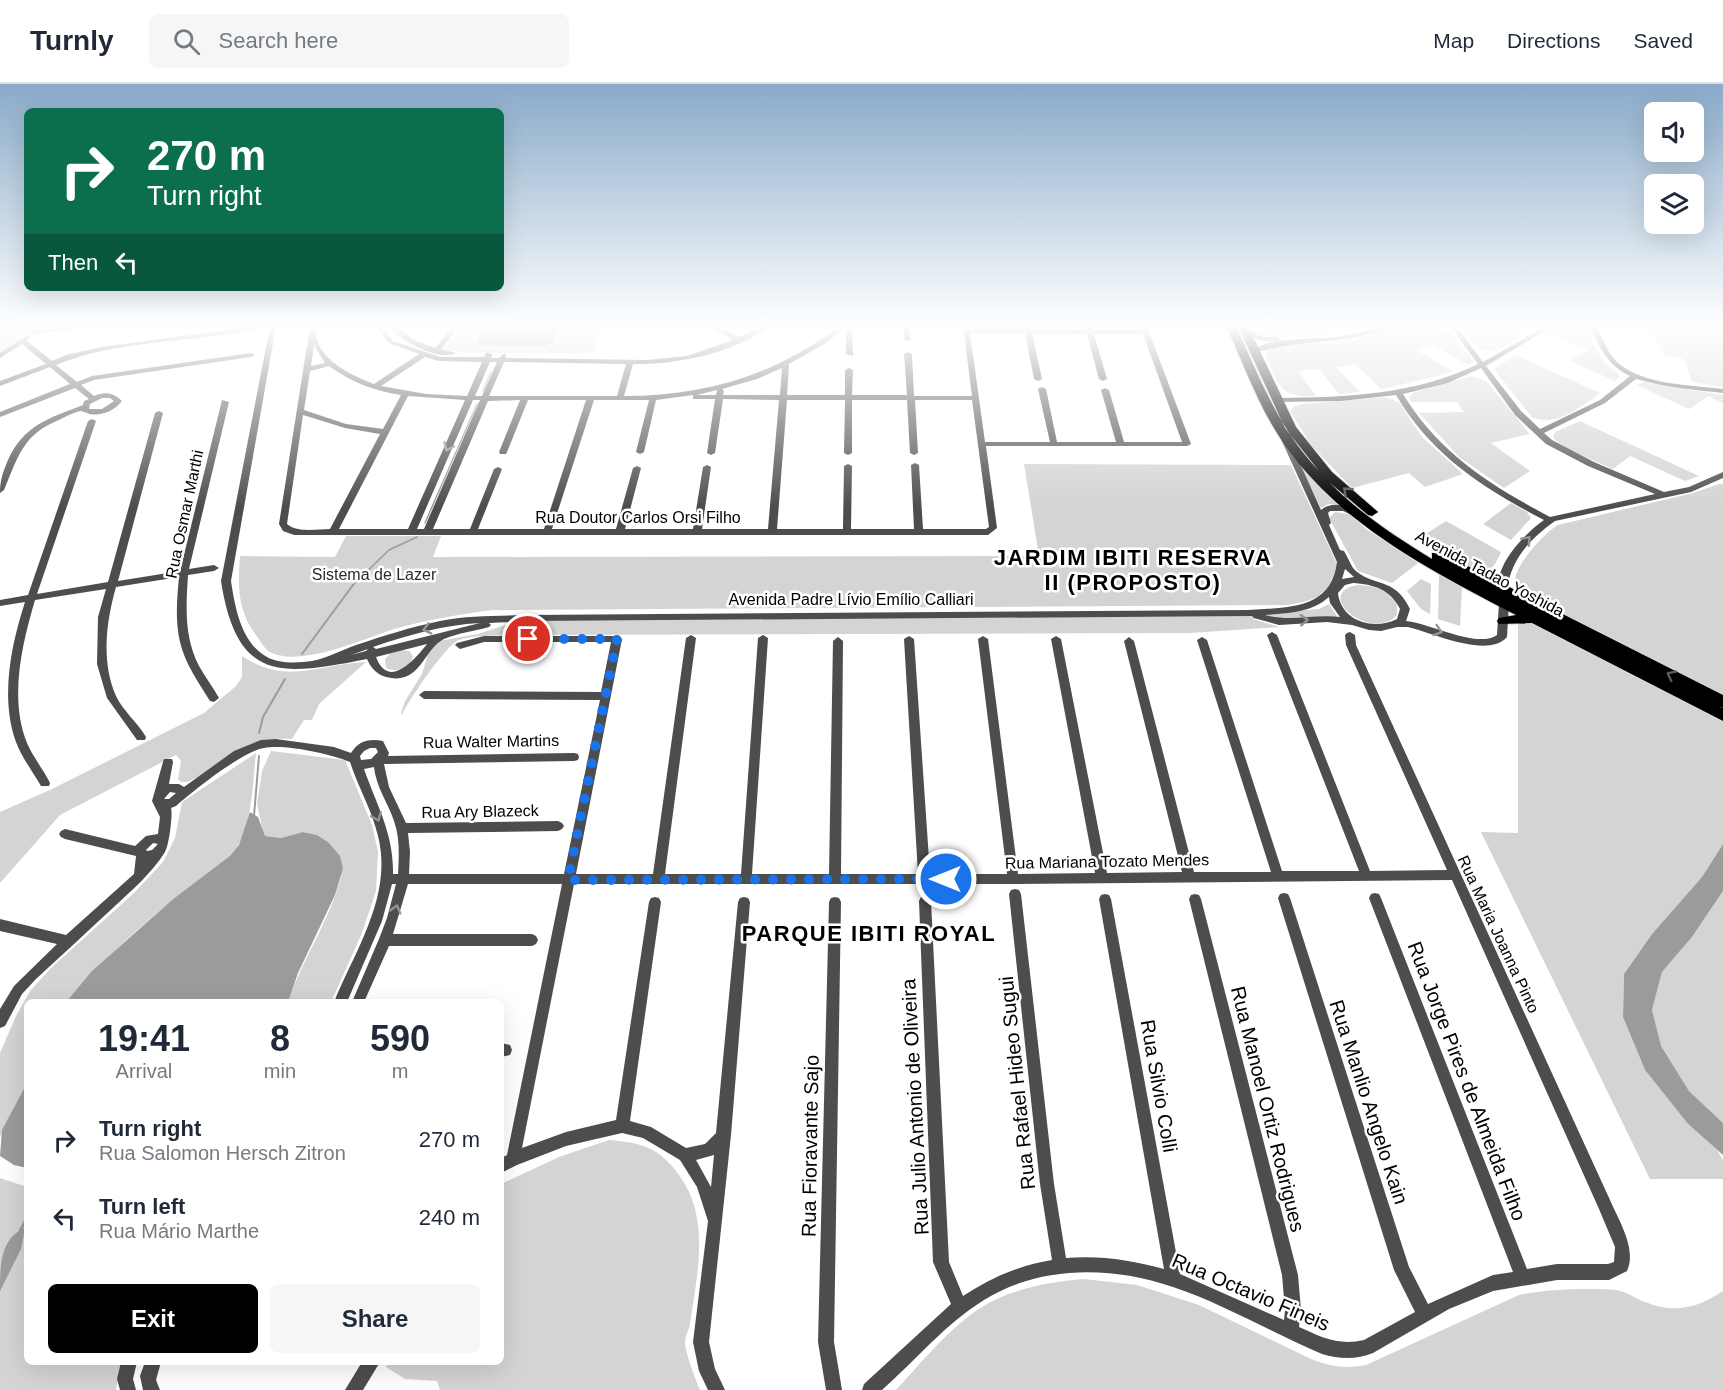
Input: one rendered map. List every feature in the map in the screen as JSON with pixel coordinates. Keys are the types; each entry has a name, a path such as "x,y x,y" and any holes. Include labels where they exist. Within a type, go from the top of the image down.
{"main road":[{"name":"Avenida Tadao Yoshida","path":"1260,387 1284,437 1325,485 1361,517 1411,553 1503,597 1722,710"},
{"name":"Avenida Tadao Yoshida","path":"1272,387 1291,428 1305,448 1328,475 1360,503 1428,551 1537,620 1722,710"},
{"path":"1504,621 1528,618 1537,620"}],"street":[{"path":"0,415 68,387"},
{"path":"0,490 24,440 34,429 55,420 106,410 118,401 112,396 93,399 79,387"},
{"path":"262,387 226,581 230,612 246,644 266,662 291,666 371,658"},
{"path":"304,387 301,412 345,426 385,432"},
{"path":"376,387 405,394 470,398 975,398"},
{"path":"411,532 475,387"},
{"path":"427,532 490,387"},
{"path":"620,398 623,387"},
{"path":"670,397 724,387"},
{"path":"772,532 783,387"},
{"path":"848,453 849,387"},
{"path":"910,387 914,453"},
{"path":"974,387 981,444 1187,444 1166,387"},
{"path":"1278,400 1337,398 1398,392 1419,387"},
{"path":"1500,387 1518,413 1538,433 1564,452 1664,495"},
{"path":"1538,433 1604,400 1621,387"},
{"path":"1695,387 1723,392"},
{"path":"711,453 721,388"},
{"path":"1041,389 1054,444"},
{"path":"1105,390 1121,444"},
{"path":"1398,392 1418,423 1443,452 1474,477 1550,520"},
{"path":"333,532 405,394"},
{"path":"503,452 525,398"},
{"path":"547,532 591,398"},
{"path":"640,452 653,398"},
{"path":"45,783 21,741 16,719 16,656 31,598 93,399"},
{"name":"Rua Osmar Marthi","path":"214,698 195,668 185,644 181,612 184,573 225,402"},
{"name":"Rua Doutor Carlos Orsi Filho","path":"301,412 283,524 286,529 294,532 991,530 981,444"},
{"path":"141,737 112,698 102,664 103,617 159,413"},
{"path":"1284,437 1341,562 1333,601 1338,610 1360,624 1381,628 1412,623 1485,644 1499,641 1504,621 1503,573 1517,551 1550,520 1691,489 1722,478"},
{"path":"915,465 919,532"},
{"path":"847,532 848,466"},
{"path":"697,532 707,467"},
{"path":"620,532 637,468"},
{"path":"473,532 498,469"},
{"path":"1361,517 1337,507 1328,508 1324,515 1350,570 1366,580 1386,587 1400,600 1405,613 1398,624"},
{"path":"0,603 214,568"},
{"path":"1334,588 1347,580 1366,580"},
{"name":"Avenida Padre Lívio Emílio Calliari","path":"318,663 377,642 461,621 526,618 1248,614 1305,607 1328,596 1334,588"},
{"name":"Avenida Padre Lívio Emílio Calliari","path":"1248,614 1279,622 1327,619 1360,624"},
{"name":"Avenida Padre Lívio Emílio Calliari","path":"371,658 443,634 526,618"},
{"path":"371,658 383,674 408,670 443,634"},
{"path":"1272,635 1367,877"},
{"name":"Rua Maria Joanna Pinto","path":"1350,635 1350,645 1622,1246"},
{"path":"393,638 416,650 418,659"},
{"path":"658,880 690,638"},
{"path":"746,879 763,638"},
{"path":"460,645 483,639 617,639 507,1162"},
{"path":"909,639 924,879"},
{"path":"983,639 1013,879"},
{"path":"1056,639 1102,877"},
{"path":"1202,640 1278,876"},
{"path":"835,879 838,641"},
{"path":"1129,641 1189,877"},
{"path":"371,658 377,642"},
{"path":"424,695 606,696"},
{"path":"171,795 193,785 238,754 261,744 276,743 334,751 356,761"},
{"path":"334,751 379,744 382,782 402,828 404,856 397,907 359,999"},
{"path":"341,999 369,942 382,902 386,879 385,837 356,761 357,752 364,745"},
{"name":"Rua Walter Martins","path":"356,761 364,765 381,756 408,759 574,757"},
{"name":"Rua Walter Martins","path":"382,782 383,776 392,766 408,759"},
{"path":"0,1022 18,990 67,941 139,876 162,847 164,820 171,795 166,777 168,762"},
{"path":"139,876 144,848 164,820"},
{"name":"Rua Ary Blazeck","path":"402,828 558,826"},
{"path":"65,834 122,847 144,848 161,839 162,847"},
{"path":"144,848 153,855 162,847"},
{"name":"Rua Mariana Tozato Mendes","path":"386,879 401,881 1013,879 1454,875"},
{"name":"Rua Rafael Hideo Sugui","path":"1015,894 1047,1184 1060,1266"},
{"name":"Rua Manlio Angelo Kain","path":"1284,898 1402,1270 1425,1315"},
{"name":"Rua Jorge Pires de Almeida Filho","path":"1375,898 1523,1278"},
{"name":"Rua Silvio Colli","path":"1105,899 1173,1279"},
{"name":"Rua Manoel Ortiz Rodrigues","path":"1195,899 1290,1275 1293,1310 1291,1331"},
{"path":"622,1126 655,902"},
{"path":"717,1390 707,1371 701,1342 725,1135 744,902"},
{"name":"Rua Fioravante Sajo","path":"834,1390 826,1342 835,902"},
{"name":"Rua Julio Antonio de Oliveira","path":"925,902 941,1262 960,1307"},
{"path":"0,925 67,941"},
{"path":"385,940 532,940"},
{"path":"507,1162 566,1139 622,1126 646,1132 685,1155 703,1184 715,1221"},
{"path":"685,1155 709,1150 725,1135"},
{"name":"Rua Octavio Fineis","path":"870,1390 903,1362 945,1317 978,1294 1011,1277 1043,1268 1109,1266 1138,1270 1173,1279 1322,1346 1337,1351 1353,1351 1367,1347 1444,1304 1493,1283 1557,1272 1609,1272 1622,1266 1622,1246"},
{"path":"128,1365 125,1379 128,1390"},
{"path":"152,1365 147,1377 152,1390"},
{"path":"353,1390 370,1365"}],"green space":[{"path":"1281,387 1309,387 1316,396 1293,394"},
{"path":"1333,387 1355,387 1360,392 1339,394"},
{"path":"1433,387 1491,387 1530,434 1491,443 1530,471 1504,488 1459,457 1419,413 1464,412 1457,402 1411,402 1409,397 1415,392"},
{"path":"1508,387 1586,387 1600,393 1576,410 1559,418 1541,420 1532,417"},
{"path":"1641,387 1673,387 1723,395 1723,403 1708,396 1689,409"},
{"path":"1385,397 1399,402 1422,437 1463,474 1425,487 1409,473 1352,488 1311,445 1290,411 1295,406 1303,404"},
{"path":"1580,421 1699,476 1685,481 1630,456 1613,469 1567,449 1553,438 1555,432"},
{"name":"Sistema de Lazer","path":"1024,464 1291,465 1337,564 1334,574 1326,590 1320,595 1306,601 1286,605 493,610 418,623 332,650 298,657 283,656 266,649 245,616 240,597 240,556 335,557 346,536 441,536 433,557 1039,556"},
{"path":"1300,466 1341,505 1329,504 1321,508"},
{"path":"1723,484 1723,695 1521,593 1517,587 1516,574 1525,558 1538,542 1558,525 1693,493"},
{"path":"1511,503 1527,512 1531,518 1511,540 1483,524"},
{"path":"1335,512 1349,514 1366,529 1418,563 1392,583 1358,571 1329,518"},
{"path":"1446,521 1501,552 1492,567 1487,570 1472,569 1452,560 1418,539"},
{"path":"1439,574 1462,587 1460,626 1438,619"},
{"path":"1421,579 1431,584 1430,614 1421,609 1407,591"},
{"path":"1357,585 1374,587 1389,595 1397,604 1397,615 1386,622 1373,623 1350,614 1343,606 1341,597 1345,590"},
{"path":"1329,604 1338,618 1252,619 1280,627 1190,633 476,636 459,640 445,652 402,715 401,713 405,701 422,674 429,651 439,641 478,634 515,622 573,619 1243,616 1319,609"},
{"path":"1523,622 1539,625 1723,721 1723,844 1702,877 1652,934 1624,974 1623,1017 1645,1070 1688,1124 1717,1150 1723,1160 1723,1179 1650,1179 1481,832 1518,833 1518,624"},
{"path":"400,650 409,651 413,656 410,664 399,670 386,668 385,659 391,653"},
{"path":"242,656 258,665 288,672 366,662 319,704 312,720 304,720 292,739 274,739 246,746 214,768 187,782 181,782 178,779 181,761 176,755 60,815 0,883 0,812 50,790 204,713 236,686 242,677"},
{"path":"271,751 345,760 372,825 378,852 376,891 362,933 332,999 289,999 325,920 343,869 328,842 317,835 303,832 281,838 264,836 257,804 262,771"},
{"path":"256,753 246,826 243,837 231,855 216,869 171,901 130,937 69,999 26,999 51,968 135,892 163,862 175,838 182,802"},
{"path":"1723,891 1723,1123 1689,1091 1660,1045 1652,1010 1662,972 1692,937"},
{"path":"24,1002 24,1089 0,1137 0,1053"},
{"path":"609,1140 631,1143 657,1152 679,1175 689,1192 698,1228 696,1286 685,1347 700,1390 440,1390 437,1381 405,1379 386,1367 387,1365 504,1365 504,1183 559,1157"},
{"path":"0,1178 24,1186 24,1365 120,1365 116,1390 0,1390"},
{"path":"1084,1279 1137,1285 1199,1305 1311,1359 1345,1367 1366,1365 1519,1295 1542,1291 1616,1290 1656,1306 1676,1308 1704,1302 1723,1291 1723,1390 896,1390 948,1334 982,1307 1006,1295 1032,1287"}],"shaded area":[{"path":"250,812 258,817 265,836 281,838 303,832 317,835 328,842 340,856 343,869 335,895 298,973 289,999 69,999 92,971 172,900 230,856 239,845"},
{"path":"1723,844 1723,891 1692,937 1662,972 1652,1010 1661,1046 1689,1091 1723,1123 1723,1155 1688,1124 1645,1070 1623,1017 1624,974 1652,934 1702,877"},
{"path":"24,1089 24,1167 14,1165 0,1156 2,1130"},
{"path":"24,1229 21,1249 0,1291 3,1254 6,1246"}],"waterway":[{"path":"483,391 485,387"},
{"path":"425,523 477,404"},
{"path":"353,585 389,550 417,537"},
{"path":"302,654 353,585"},
{"path":"259,733 263,717 285,679"},
{"path":"254,816 259,756"},
{"path":"20,1231 24,1224"}],"district":[{"name":"JARDIM IBITI RESERVA II (PROPOSTO)","path":"1133,570"},
{"name":"PARQUE IBITI ROYAL","path":"869,933"}],"route":[{"path":"528,639 617,639 568,880 946,879"}]}
